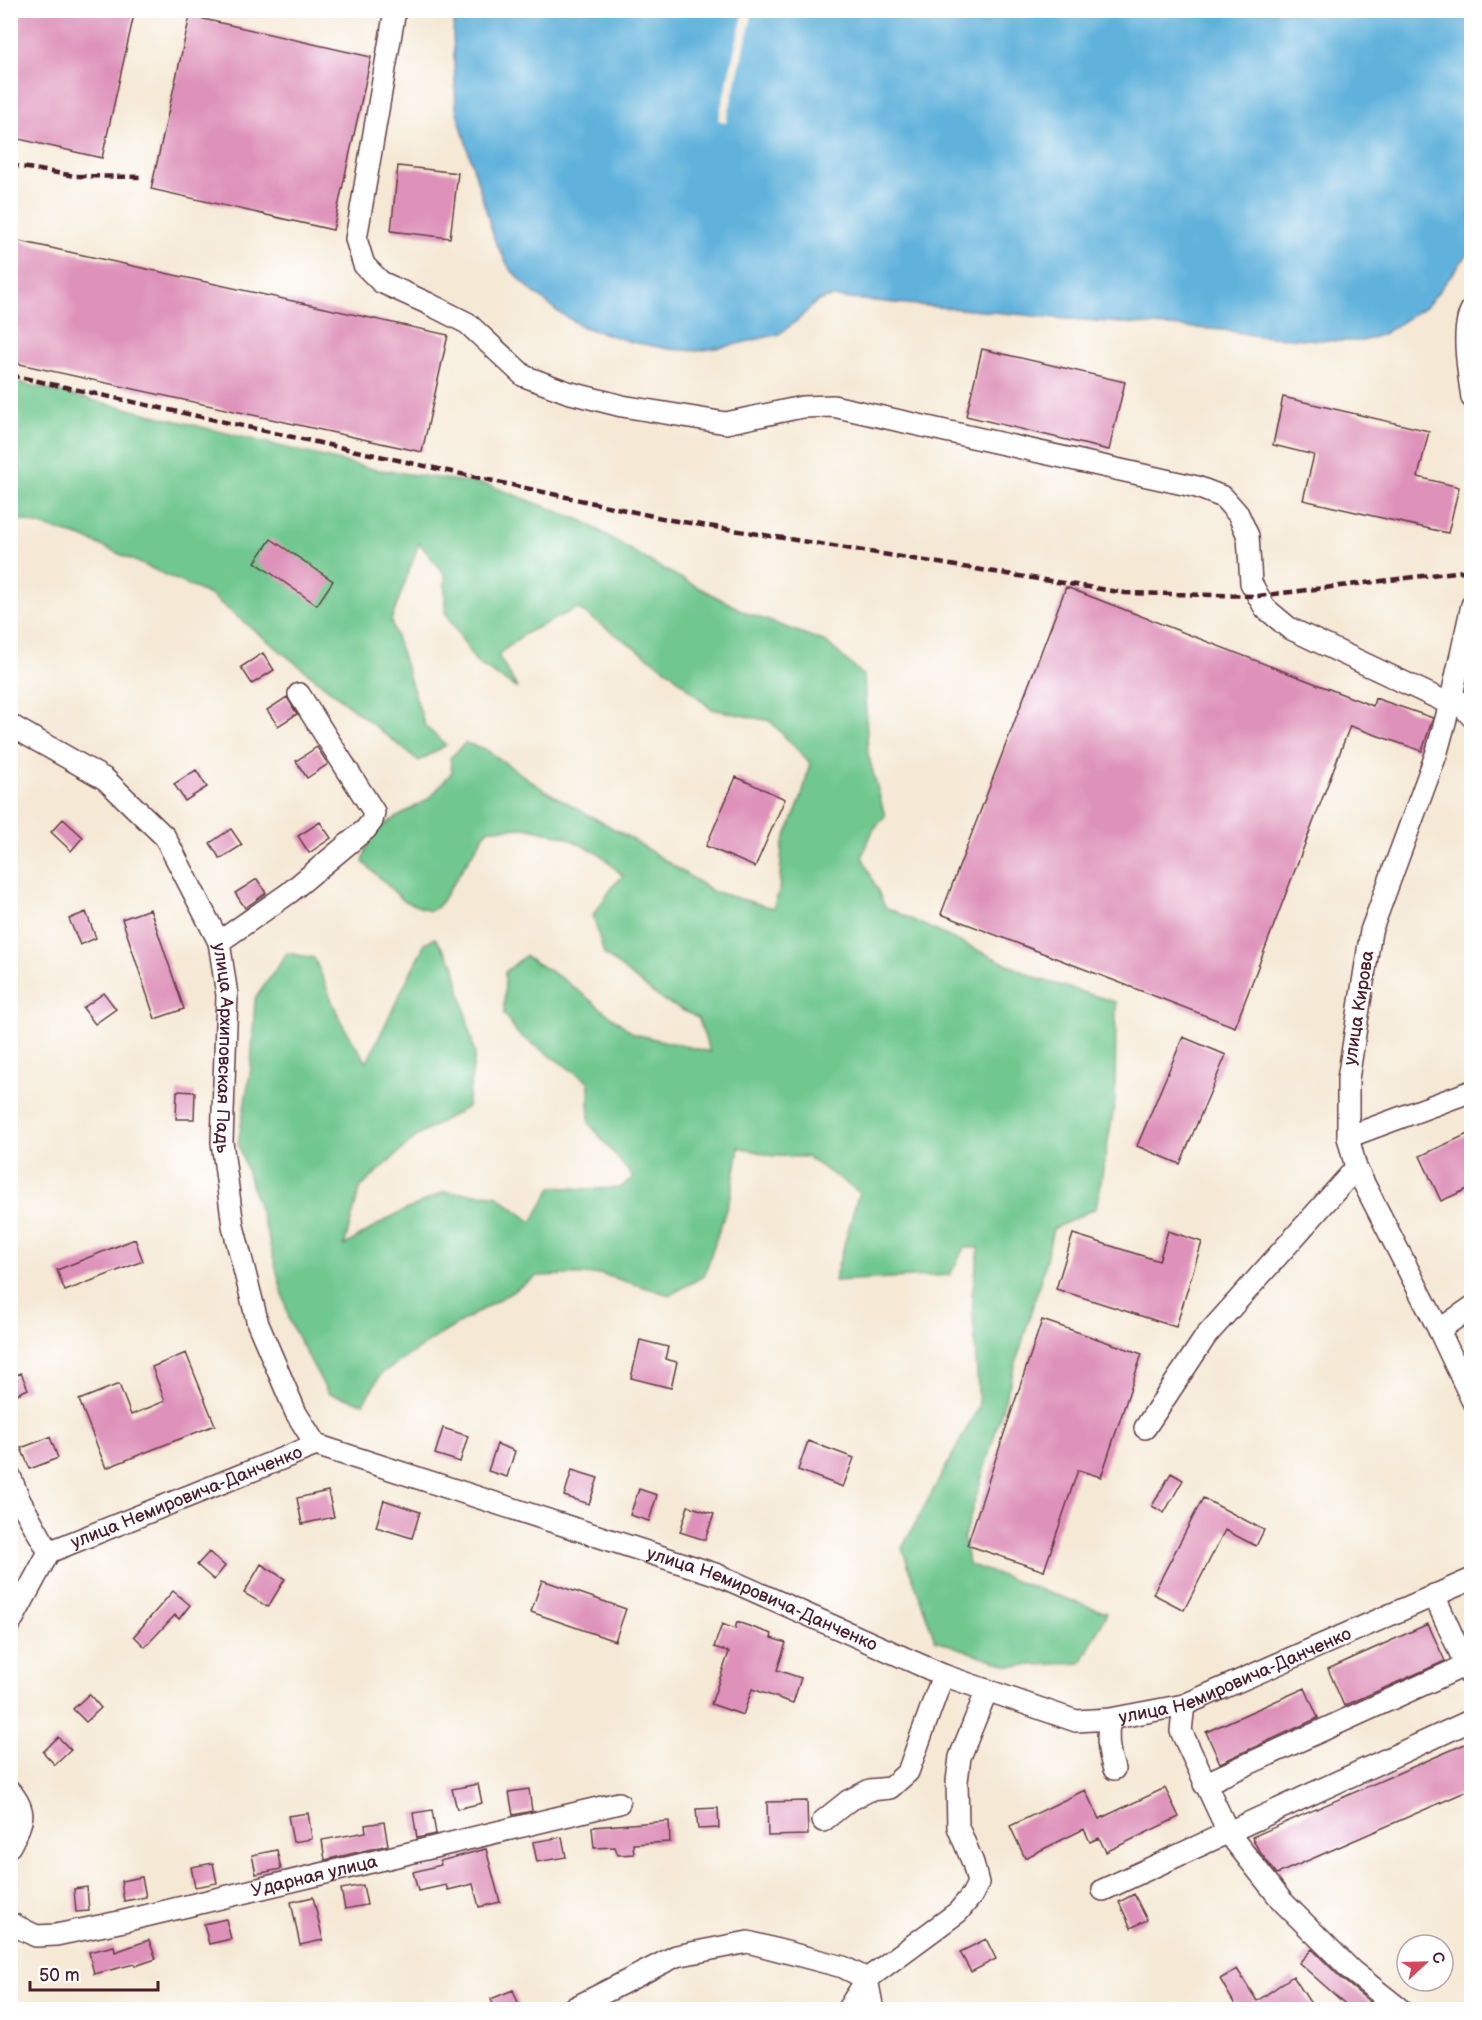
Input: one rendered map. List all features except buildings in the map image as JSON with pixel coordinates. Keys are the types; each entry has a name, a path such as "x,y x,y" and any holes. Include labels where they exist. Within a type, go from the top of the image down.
{"street":[{"path":"395,10 356,239 364,265 381,282 467,323 524,376 578,395 622,406 726,423 802,408 833,406 1197,487 1215,493 1223,497 1238,514 1248,536 1251,583 1265,608 1289,628 1451,699 1472,717"},
{"path":"1472,309 1469,314 1466,344 1472,398"},
{"name":"улица Кирова","path":"1472,605 1436,755 1371,931 1348,1079 1348,1137 1356,1168 1472,1400"},
{"path":"219,942 289,894 366,830 372,821 374,812 299,694"},
{"name":"улица Архиповская Падь","path":"10,725 105,779 165,837 219,942 226,994 222,1142 233,1226 258,1324 296,1413 316,1445"},
{"path":"1348,1137 1472,1091"},
{"path":"1146,1428 1206,1336 1356,1168"},
{"path":"1439,1330 1472,1307"},
{"name":"улица Немировича-Данченко","path":"49,1551 316,1445 718,1575 943,1675 1076,1721 1110,1719 1184,1705 1472,1579"},
{"path":"10,1476 15,1502 49,1551 10,1624"},
{"path":"1204,1784 1469,1671 1434,1595"},
{"path":"823,1821 848,1801 870,1790 890,1788 908,1772 943,1675"},
{"path":"847,2010 867,1979 958,1912 972,1895 978,1883 973,1863 958,1827 957,1781 960,1757 987,1690"},
{"path":"1184,1705 1181,1731 1229,1834 1282,1901 1352,1971 1401,2010"},
{"path":"1110,1719 1107,1733 1114,1769"},
{"path":"1103,1890 1229,1834 1472,1720"},
{"path":"10,1791 22,1804 22,1813 21,1823 10,1845"},
{"name":"Ударная улица","path":"10,1923 36,1936 56,1935 135,1919 619,1803"},
{"path":"570,2010 676,1956 748,1942 843,1967 867,1979"},
{"path":"867,1979 873,2010"}],"green space":[{"path":"10,380 373,469 488,485 583,521 654,564 747,613 826,642 864,676 868,754 885,816 873,830 862,856 885,907 1039,979 1116,1002 1115,1102 1096,1208 1053,1229 1043,1272 964,1537 968,1564 1107,1613 1081,1663 1010,1666 935,1640 902,1548 979,1406 972,1296 979,1248 964,1248 950,1275 834,1281 859,1192 807,1157 773,1156 739,1147 731,1194 704,1276 670,1295 601,1274 538,1276 438,1336 381,1374 363,1403 328,1393 290,1323 268,1236 238,1144 251,1067 255,999 287,953 314,958 343,1025 367,1062 425,943 435,938 454,964 475,1054 467,1107 417,1136 360,1188 344,1246 389,1218 444,1192 496,1195 532,1222 552,1187 620,1188 633,1177 589,1123 589,1082 518,1034 504,1014 505,972 525,956 563,979 634,1034 710,1052 698,1018 662,1000 604,954 593,915 623,876 600,854 563,836 530,828 488,829 438,907 430,911 404,901 363,862 370,833 430,798 452,772 450,758 465,743 485,749 544,790 632,839 712,891 773,908 779,892 782,846 802,796 810,763 770,721 711,709 670,672 577,608 524,634 498,655 518,689 476,662 445,612 445,574 419,543 391,621 425,726 446,745 419,761 210,595 82,537 11,517"}],"water":[{"path":"456,10 1471,11 1471,250 1428,305 1383,334 1363,341 1257,336 1224,330 1068,319 831,297 816,302 798,320 779,334 729,346 697,351 669,349 632,342 583,327 558,312 510,269 495,241 456,109 453,32"}],"pier":[{"path":"744,11 753,11 726,123 718,120"}],"railway":[{"path":"10,165 75,176 141,177"},
{"path":"10,375 671,520 1125,593 1258,596 1472,570"}]}
